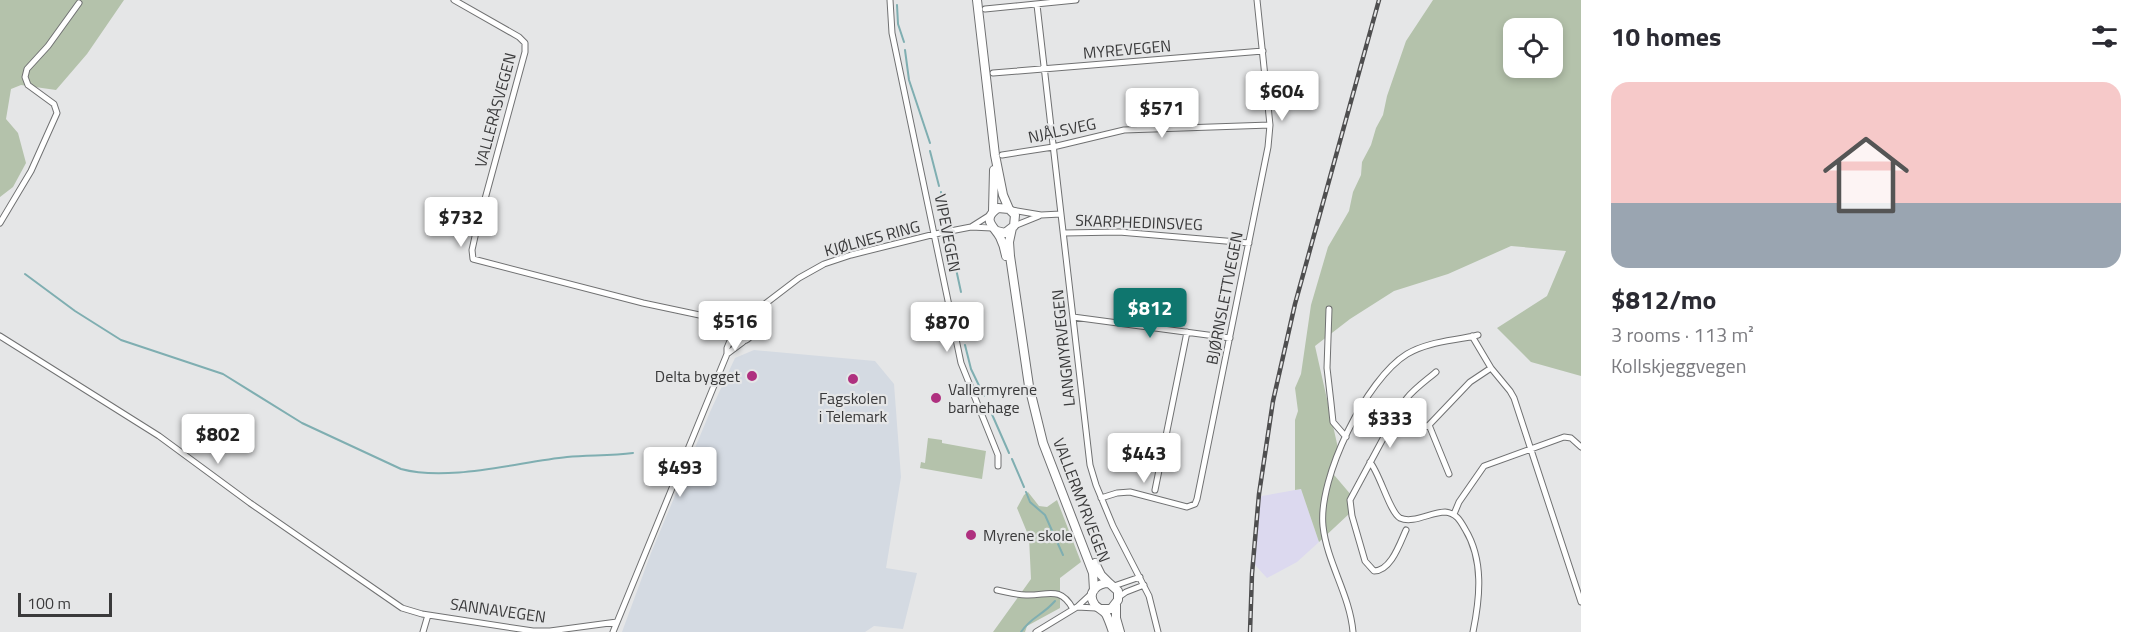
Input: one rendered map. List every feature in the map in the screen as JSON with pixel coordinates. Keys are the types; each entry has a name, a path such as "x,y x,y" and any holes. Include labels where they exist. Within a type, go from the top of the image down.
{"main road":[{"path":"977,0 999,155 1003,195 1016,218 1013,227 1005,232 995,229 990,219 999,155"},
{"path":"992,213 1000,207 1010,210"},
{"name":"VALLERMYRVEGEN","path":"1013,227 1009,249 1029,386 1043,442 1093,573 1093,591"},
{"name":"VALLERMYRVEGEN","path":"995,229 1005,250 1014,314 1022,347"},
{"name":"VALLERMYRVEGEN","path":"1038,421 1048,440 1094,561 1101,575 1112,585"},
{"path":"1113,632 1093,601 1093,591 1100,584 1112,585 1117,601 1116,618 1120,632"},
{"path":"1100,609 1111,609 1117,601"}],"street":[{"name":"VALLERÅSVEGEN","path":"454,0 519,37 525,43 525,52 476,232 472,249 473,259 643,303 723,320"},
{"name":"VIPEVEGEN","path":"890,0 892,33 936,234 961,363 998,455 998,466"},
{"path":"985,9 1076,0"},
{"name":"BJØRNSLETTVEGEN","path":"1101,498 1130,492 1187,507 1195,504 1268,147 1270,124 1257,0"},
{"path":"0,223 31,171 57,113 54,104 28,85 25,77 27,69 48,46 79,3"},
{"name":"LANGMYRVEGEN","path":"1037,5 1090,465 1118,537 1144,585 1158,632"},
{"name":"MYREVEGEN","path":"993,73 1263,51"},
{"name":"NJÅLSVEG","path":"999,155 1053,147 1124,130 1270,124"},
{"path":"1010,210 1041,215 1061,214"},
{"name":"KJØLNES RING","path":"971,227 992,213"},
{"path":"1013,227 1041,215"},
{"name":"KJØLNES RING","path":"744,320 799,278 824,264 936,234 971,227 995,229"},
{"name":"SKARPHEDINSVEG","path":"1064,233 1119,232 1249,243"},
{"path":"1329,309 1327,368 1331,403 1334,422 1346,437"},
{"name":"KJØLNES RING","path":"751,326 758,311"},
{"path":"1073,317 1230,338"},
{"path":"613,632 727,354 733,325 739,320 744,320 751,326 751,335 727,354"},
{"path":"1155,490 1187,332"},
{"path":"0,336 159,436 396,605 428,615"},
{"path":"732,336 739,341 744,341"},
{"path":"1353,632 1344,595 1327,546 1323,518 1327,484 1346,437 1370,391 1392,365 1419,348 1475,336 1491,368 1514,398 1581,602"},
{"path":"1398,424 1404,428 1416,430 1429,425 1470,382 1491,368"},
{"path":"1406,530 1386,566 1379,572 1370,568 1361,550 1350,500 1385,435 1398,424 1398,410 1436,372"},
{"path":"1429,425 1449,474"},
{"path":"1454,514 1480,469 1568,437 1581,447"},
{"path":"1370,462 1377,471 1392,511 1399,518 1408,519 1438,513 1454,514"},
{"path":"1454,514 1468,534 1476,554 1479,572 1477,612 1473,632"},
{"path":"1112,585 1140,577"},
{"path":"1117,601 1126,592 1144,585"},
{"path":"998,590 1025,595 1056,593 1075,608 1100,609"},
{"path":"1036,632 1075,608 1093,591"},
{"name":"SANNAVEGEN","path":"423,632 428,615 540,632 617,622"}],"shaded area":[{"path":"754,350 875,361 894,384 901,477 886,568 917,573 903,629 874,626 865,632 622,632 651,553 735,358"},
{"path":"1301,489 1319,542 1297,562 1267,578 1255,565 1257,500 1262,496"}],"green space":[{"path":"0,0 124,0 87,54 56,90 21,85 11,89 6,119 18,133 26,163 13,187 0,197"},
{"path":"1433,0 1581,0 1581,376 1531,362 1497,328 1547,296 1566,251 1511,246 1448,274 1394,291 1350,319 1315,346 1338,448 1329,469 1352,496 1350,513 1319,542 1301,489 1295,490 1295,420 1298,411 1295,388 1301,374 1311,305 1328,247 1349,211 1353,192 1361,175 1362,162 1383,115 1387,96 1406,41"},
{"path":"928,438 942,440 942,443 986,451 982,479 920,468 921,462 925,463"},
{"path":"1028,492 1039,506 1047,507 1057,500 1081,562 1060,578 1060,608 1027,626 1025,632 993,632 1031,579 1029,537 1017,508"}],"waterway":[{"path":"897,5 898,24 904,42"},
{"path":"905,50 909,80 930,143"},
{"path":"930,151 939,186"},
{"path":"941,192 946,220"},
{"path":"950,241 961,292"},
{"path":"25,274 75,311 121,340 223,374 302,423 401,469 440,473 462,472 548,459 633,453"},
{"path":"961,306 964,340"},
{"path":"965,345 971,369 984,396"},
{"path":"987,403 1009,453"},
{"path":"1012,459 1024,487"},
{"path":"1026,492 1030,502 1045,515 1063,555"},
{"path":"1021,632 1055,601"}],"railway":[{"path":"1250,632 1259,494 1273,401 1295,304 1379,0"}],"place":[{"name":"Delta bygget","path":"752,376"},
{"name":"Fagskolen i Telemark","path":"853,379"},
{"name":"Vallermyrene barnehage","path":"936,398"},
{"name":"Myrene skole","path":"971,535"}]}
